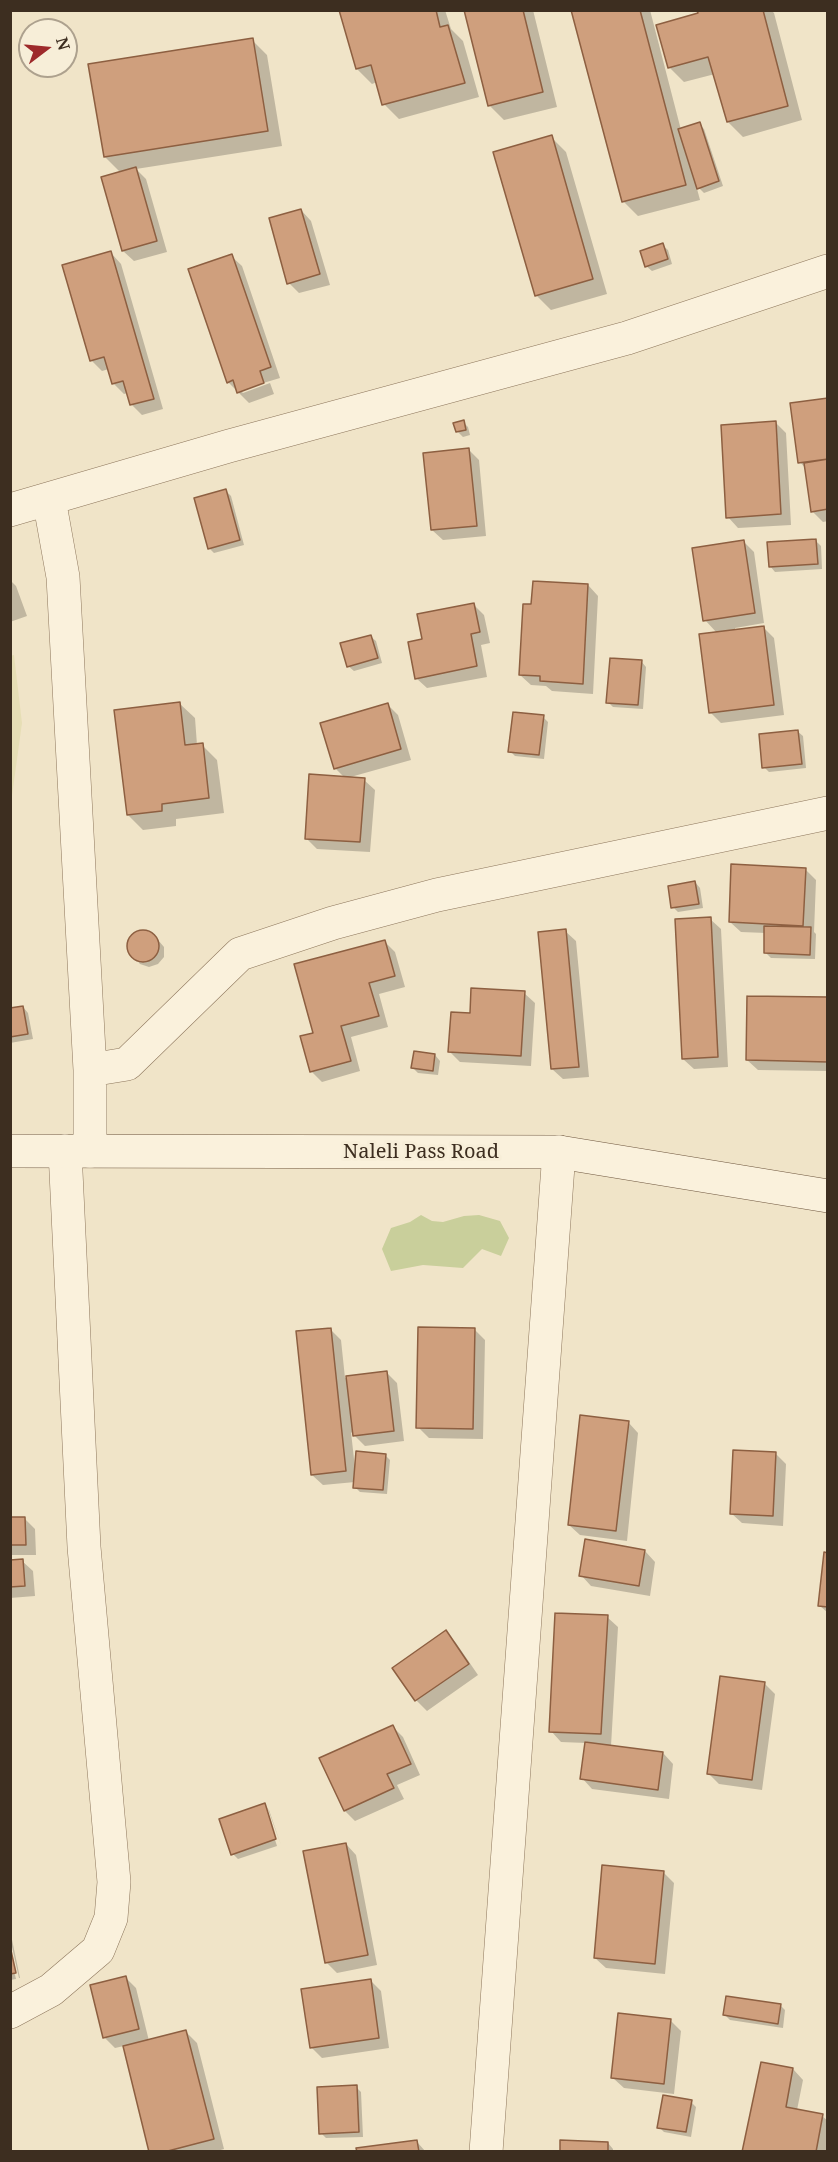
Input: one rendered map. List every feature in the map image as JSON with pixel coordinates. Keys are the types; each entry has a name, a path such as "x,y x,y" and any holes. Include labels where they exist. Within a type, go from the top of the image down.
{"street":[{"path":"10,510 229,446 627,338 828,272"},
{"path":"10,2012 51,1990 98,1950 111,1918 114,1882 84,1547 78,1151 90,1070 63,577 49,499"},
{"path":"90,1070 127,1064 240,954 333,922 437,895 828,813"},
{"name":"Naleli Pass Road","path":"10,1151 560,1152 828,1196"},
{"path":"486,2151 560,1152"}],"shaded area":[{"path":"14,655 22,723 11,803 10,656"}],"green space":[{"path":"421,1215 432,1221 443,1222 464,1216 479,1215 500,1221 509,1238 501,1256 482,1249 463,1268 423,1265 391,1271 382,1249 391,1228 410,1222"}],"building":[{"path":"339,10 436,10 440,27 448,25 465,83 382,105 371,65 356,69"},
{"path":"464,10 523,10 543,92 488,106"},
{"path":"571,10 640,10 686,185 622,202"},
{"path":"697,10 763,10 788,106 727,122 708,57 668,68 656,25 698,13"},
{"path":"253,38 268,131 104,157 88,64"},
{"path":"700,122 719,181 697,189 678,129"},
{"path":"552,135 593,279 535,296 493,152"},
{"path":"136,167 157,241 122,251 101,177"},
{"path":"301,209 320,274 287,284 269,218"},
{"path":"663,243 668,259 645,267 640,251"},
{"path":"111,251 154,399 130,405 123,381 112,384 104,357 90,361 62,265"},
{"path":"232,254 271,367 260,371 264,383 237,393 233,380 227,383 188,269"},
{"path":"828,398 828,459 798,463 790,403"},
{"path":"464,420 466,430 456,432 453,423"},
{"path":"776,421 781,514 726,518 721,425"},
{"path":"469,448 477,526 431,530 423,453"},
{"path":"828,459 828,509 811,512 804,463"},
{"path":"226,489 240,540 208,549 194,498"},
{"path":"816,539 818,564 769,567 767,542"},
{"path":"744,540 755,613 703,621 692,548"},
{"path":"533,581 588,584 583,684 540,681 540,676 519,675 523,604 531,604"},
{"path":"474,603 480,632 471,634 477,666 415,679 408,642 422,639 417,614"},
{"path":"764,626 774,705 709,713 699,634"},
{"path":"371,635 378,658 347,667 340,643"},
{"path":"610,658 642,660 638,705 606,703"},
{"path":"180,702 185,745 203,743 209,798 162,804 162,811 127,815 114,710"},
{"path":"388,703 401,749 334,769 320,723"},
{"path":"513,712 544,715 539,755 508,752"},
{"path":"798,730 802,764 762,768 759,734"},
{"path":"309,774 365,778 360,842 305,839"},
{"path":"731,864 806,868 803,926 729,922"},
{"path":"695,881 699,904 671,908 668,886"},
{"path":"711,917 718,1057 682,1059 675,919"},
{"path":"764,926 811,927 810,955 764,953"},
{"path":"566,929 579,1067 551,1069 538,932"},
{"path":"143,930 155,934 159,946 155,958 143,962 131,958 127,946 131,934"},
{"path":"385,940 395,976 369,983 379,1016 341,1026 351,1061 310,1072 300,1036 313,1033 294,964"},
{"path":"471,988 525,991 521,1056 448,1052 451,1012 470,1013"},
{"path":"747,996 828,997 828,1062 746,1060"},
{"path":"23,1006 28,1034 10,1037 10,1008"},
{"path":"414,1051 435,1054 433,1071 411,1068"},
{"path":"418,1327 475,1328 473,1429 416,1428"},
{"path":"331,1328 346,1471 311,1475 296,1331"},
{"path":"387,1371 394,1431 353,1436 346,1376"},
{"path":"580,1415 629,1421 616,1531 568,1525"},
{"path":"733,1450 776,1452 773,1516 730,1514"},
{"path":"356,1451 386,1454 383,1490 353,1488"},
{"path":"10,1517 25,1517 26,1545 10,1545"},
{"path":"585,1539 645,1550 639,1586 579,1576"},
{"path":"824,1552 828,1553 828,1607 818,1606"},
{"path":"23,1559 25,1586 10,1587 10,1560"},
{"path":"555,1613 608,1615 601,1734 549,1732"},
{"path":"446,1630 469,1664 415,1701 392,1668"},
{"path":"720,1676 765,1682 752,1780 707,1774"},
{"path":"393,1725 411,1764 387,1774 394,1788 344,1811 319,1758"},
{"path":"585,1742 663,1752 658,1790 580,1779"},
{"path":"265,1803 276,1839 231,1855 219,1819"},
{"path":"346,1843 368,1955 325,1963 303,1851"},
{"path":"602,1865 664,1871 655,1964 594,1958"},
{"path":"10,1946 16,1973 10,1974"},
{"path":"126,1976 139,2029 103,2038 90,1985"},
{"path":"371,1979 379,2038 310,2048 301,1989"},
{"path":"726,1996 781,2004 778,2024 723,2015"},
{"path":"618,2013 671,2019 664,2084 611,2078"},
{"path":"186,2030 214,2139 164,2152 149,2152 123,2046"},
{"path":"761,2062 793,2068 786,2107 823,2114 816,2152 742,2152"},
{"path":"357,2085 359,2132 319,2134 317,2087"},
{"path":"663,2095 692,2100 686,2132 657,2128"},
{"path":"417,2140 419,2152 357,2152 356,2148"},
{"path":"560,2140 608,2142 608,2152 560,2152"}]}
